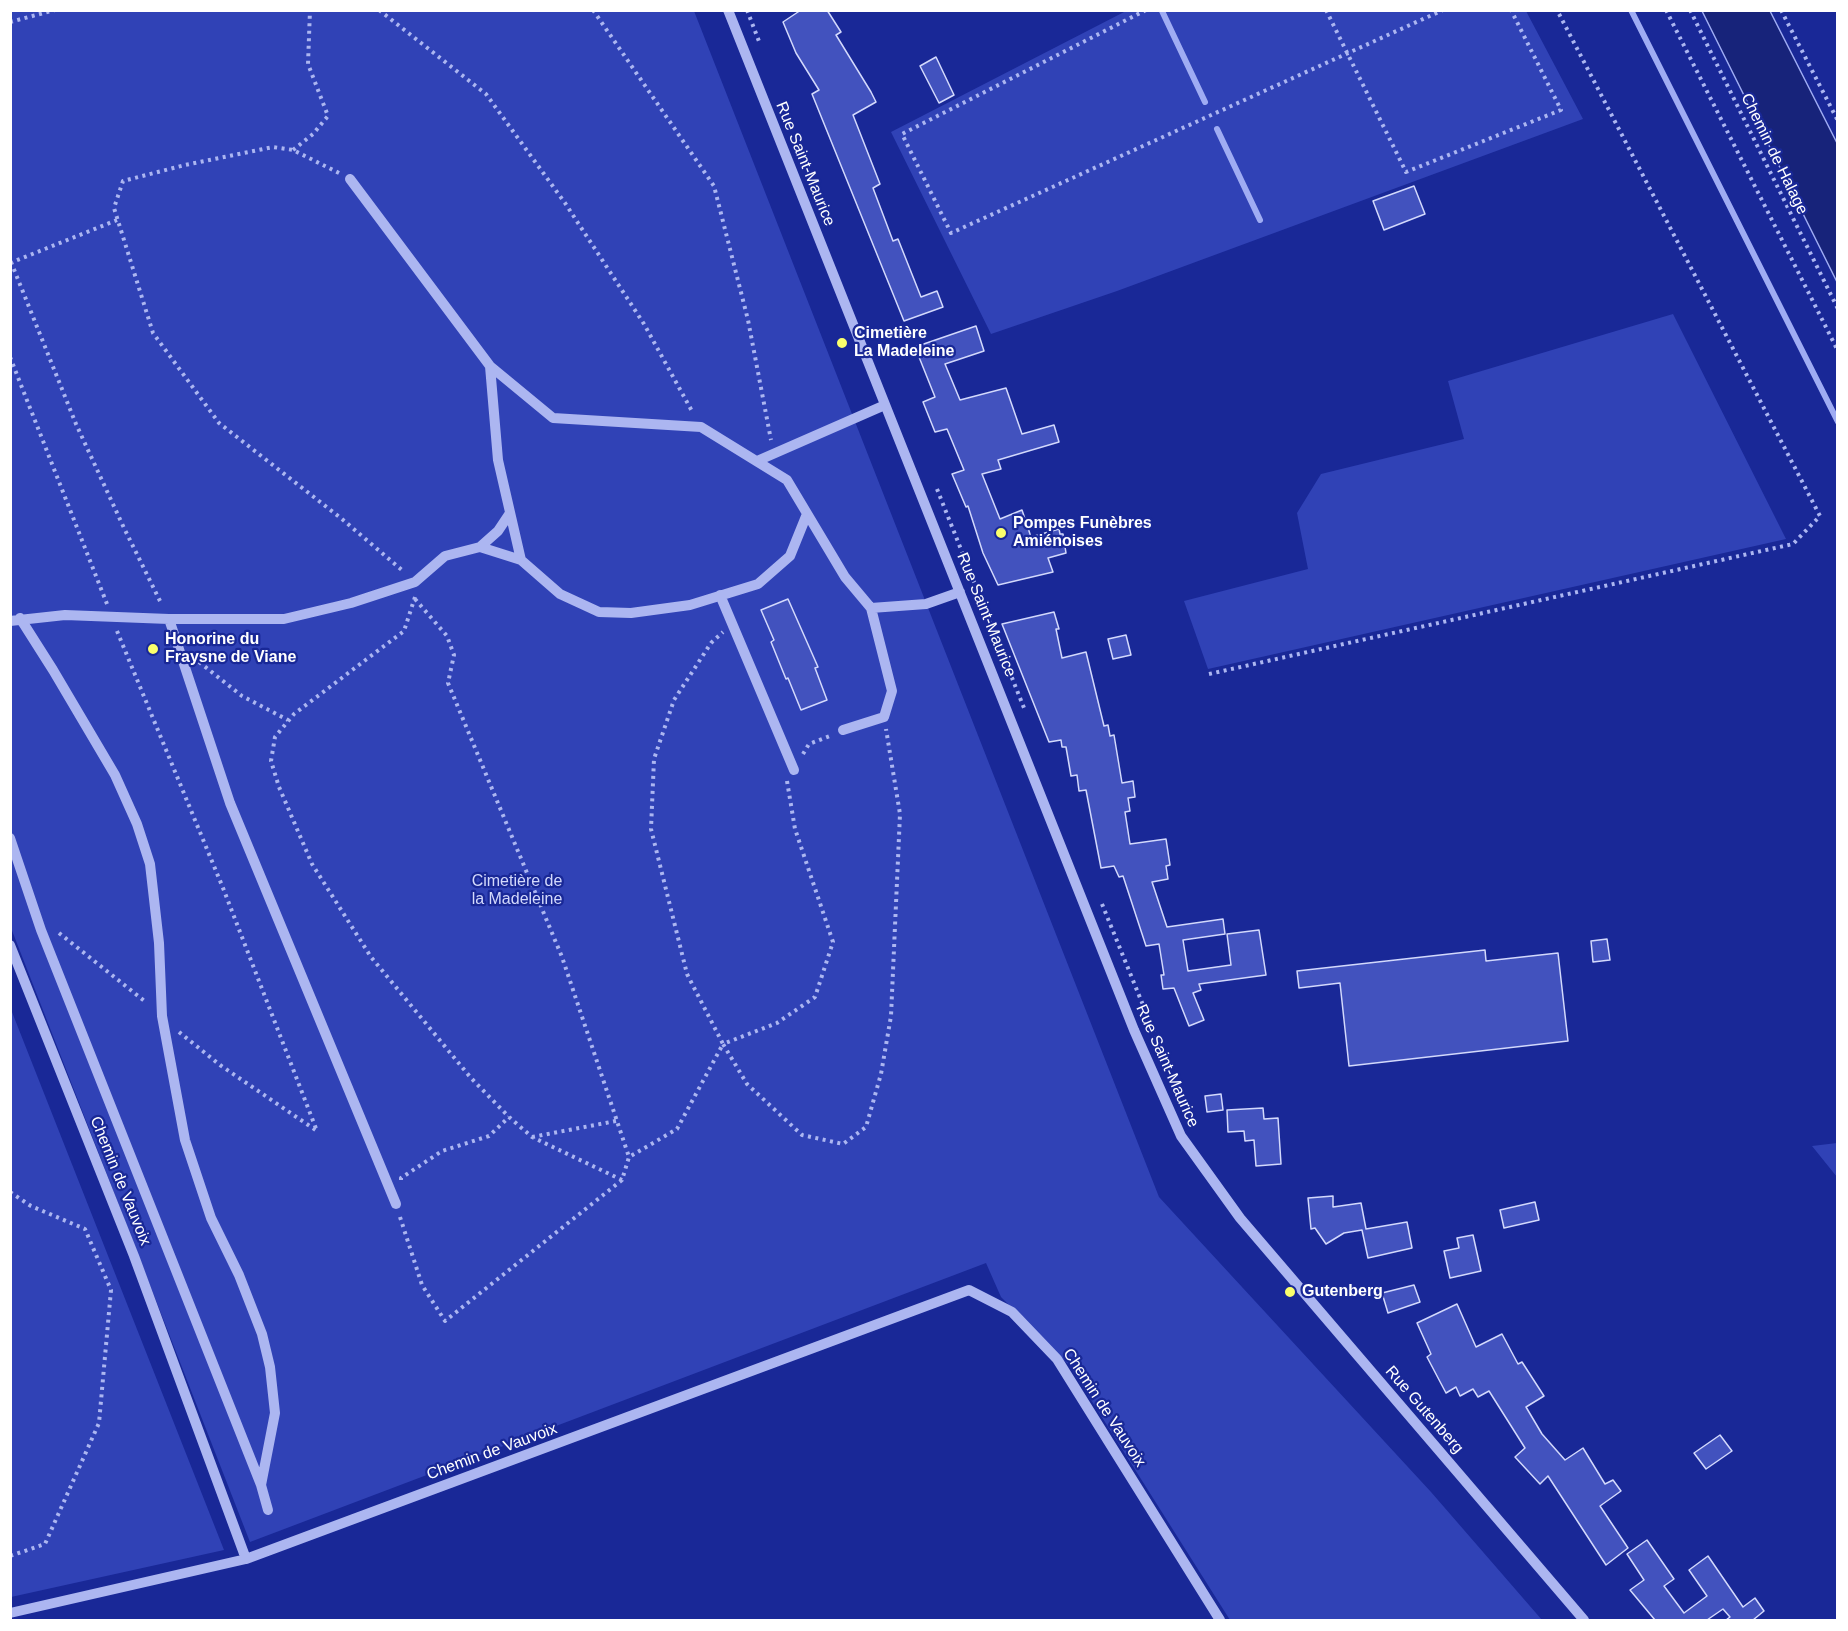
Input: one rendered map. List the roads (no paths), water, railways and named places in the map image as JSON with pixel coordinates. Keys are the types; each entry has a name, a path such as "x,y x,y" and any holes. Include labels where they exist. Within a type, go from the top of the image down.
{"street":[{"name":"Rue Saint-Maurice","path":"728,10 1134,1030 1181,1137 1240,1218"},
{"path":"350,179 490,366 553,418 700,427 787,480 845,578 871,608 892,691 884,717 843,730"},
{"path":"490,366 498,460 521,560"},
{"path":"757,461 885,405"},
{"path":"15,620 65,615 169,619 284,619 318,612 415,582 445,556 480,547 498,531 510,513"},
{"path":"480,547 521,560 560,594 599,612 631,613 690,605 758,584 790,556 807,514"},
{"path":"871,608 926,604 960,592"},
{"path":"720,595 794,770"},
{"path":"169,619 230,803 396,1204"},
{"path":"15,620 53,670 115,775 150,864 159,943 162,1016 185,1140 210,1218 239,1275 262,1334 270,1367 275,1413 261,1485"},
{"path":"10,837 41,930 261,1485 268,1510"},
{"name":"Chemin de Vauvoix","path":"10,945 134,1256 246,1559 969,1290 1012,1312 1057,1359 1220,1620"},
{"name":"Rue Gutenberg","path":"1240,1218 1584,1620"},
{"path":"10,1613 246,1559"}],"waterway":[{"path":"1631,10 1838,422"},
{"path":"1162,11 1205,102"},
{"path":"1217,129 1260,220"}],"place":[{"name":"Cimetière La Madeleine","path":"842,343"},
{"name":"Pompes Funèbres Amiénoises","path":"1001,533"},
{"name":"Honorine du Fraysne de Viane","path":"153,649"},
{"name":"Gutenberg","path":"1290,1292"}],"park label":[{"name":"Cimetière de la Madeleine","path":"517,891"}]}
